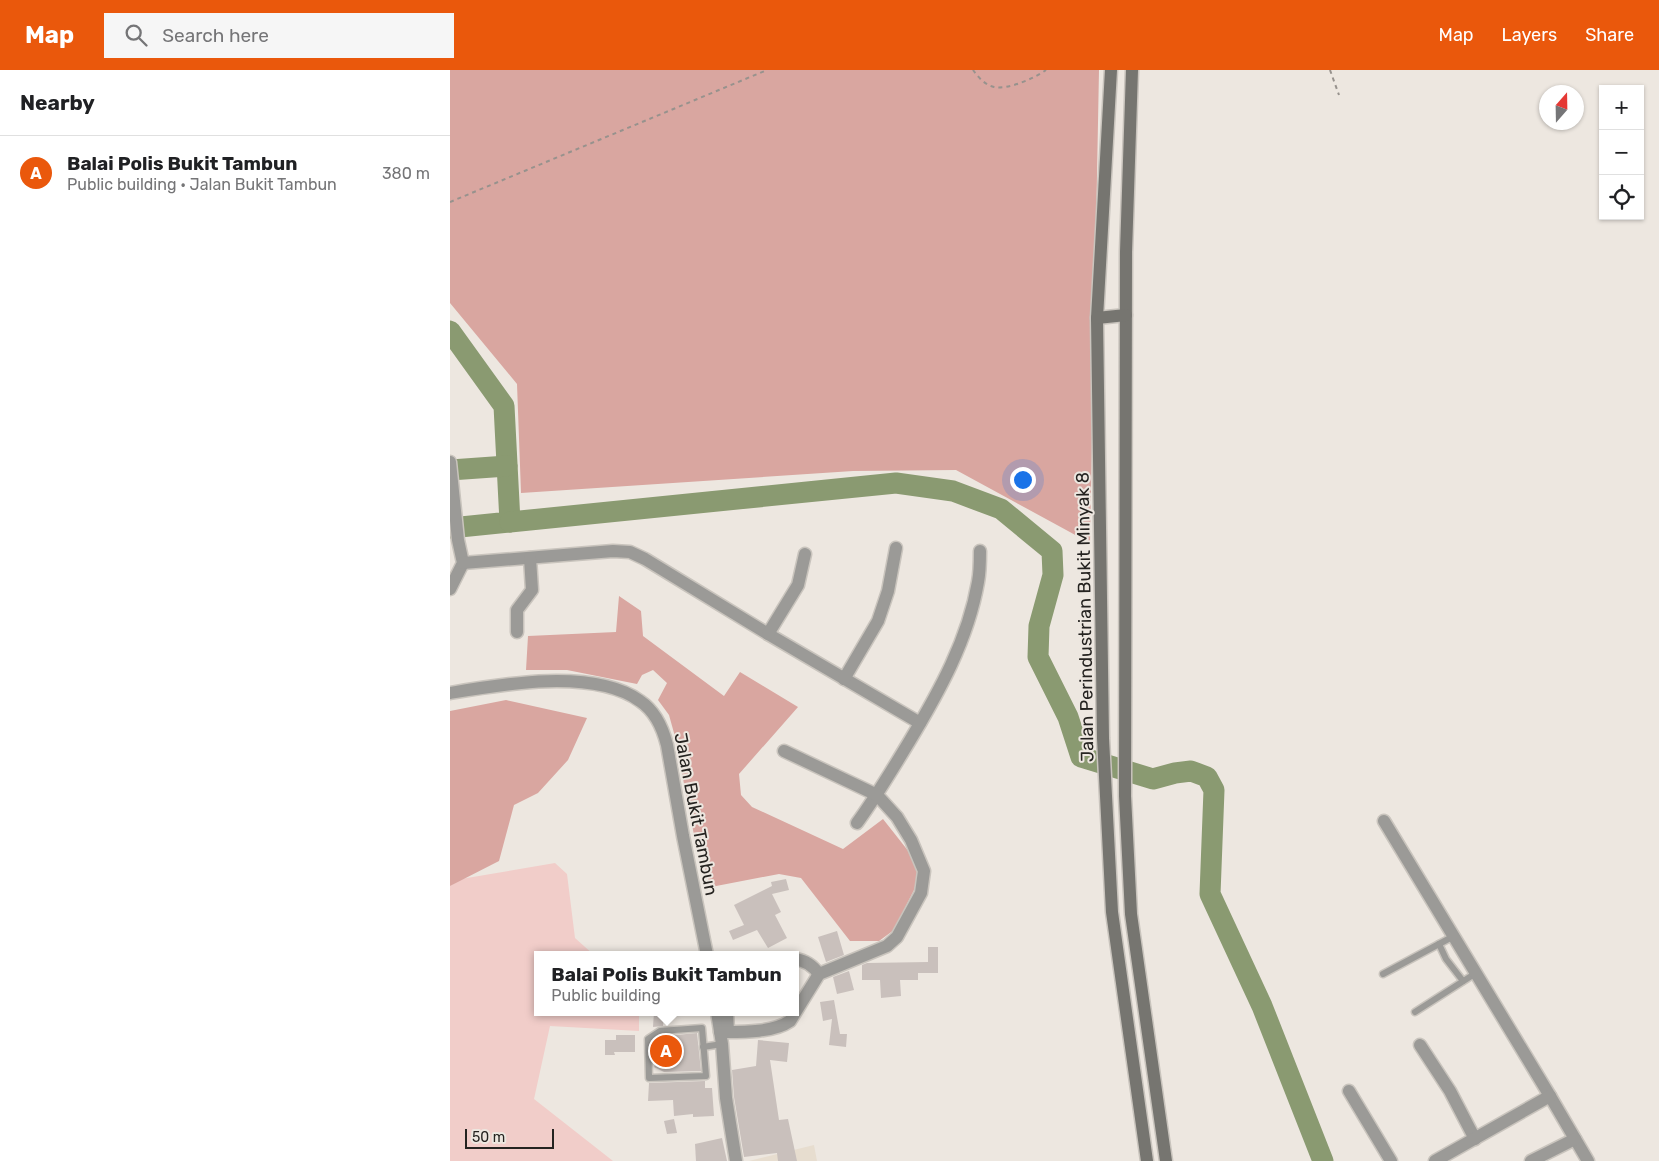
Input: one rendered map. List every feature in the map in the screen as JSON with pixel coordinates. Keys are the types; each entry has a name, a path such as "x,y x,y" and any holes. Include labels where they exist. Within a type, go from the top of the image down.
{"street":[{"name":"Jalan Perindustrian Bukit Minyak 8","path":"1111,70 1097,318 1103,738 1112,912 1148,1161"},
{"path":"1132,70 1126,315 1125,796 1131,914 1166,1161"},
{"path":"1097,318 1126,315"},
{"path":"450,462 458,540 463,562 450,589"},
{"path":"844,679 878,621 888,592 896,548"},
{"path":"463,562 613,551 630,552 676,577 768,634 920,723"},
{"path":"857,823 877,795 920,723 954,660 971,614 979,580 980,551"},
{"path":"768,634 798,585 805,554"},
{"path":"517,632 517,610 532,590 530,558"},
{"name":"Jalan Bukit Tambun","path":"450,693 515,683 573,682 596,684 620,691 640,701 651,712 664,732 668,745 682,836 706,951"},
{"path":"784,751 877,795 897,817 912,840 924,870 921,893 897,937 887,946 819,974 799,1006"},
{"path":"1384,821 1588,1161"},
{"path":"799,960 812,965 819,974"},
{"path":"718,1016 723,1036 726,1098 736,1161"},
{"path":"723,1036 726,1016"},
{"path":"723,1036 774,1028 784,1025 793,1016"},
{"path":"1420,1044 1450,1091 1474,1139"},
{"path":"1349,1091 1391,1161"},
{"path":"1435,1161 1550,1096"},
{"path":"1531,1161 1575,1139"}],"lane":[{"path":"1383,974 1454,936"},
{"path":"1439,944 1446,959 1463,981"},
{"path":"1415,1012 1476,973"},
{"path":"702,1028 704,1047 706,1076 649,1078 648,1039 660,1031 702,1028"},
{"path":"704,1047 723,1036"}],"path":[{"path":"450,202 766,70"},
{"path":"973,70 986,84 995,88 1037,77 1046,70"},
{"path":"1330,70 1339,95"}],"shaded area":[{"path":"450,70 1099,70 1090,543 956,470 853,471 521,493 517,384 450,303"},
{"path":"619,596 641,611 643,636 724,696 740,672 798,707 739,774 741,795 752,807 843,849 883,819 913,857 918,875 914,890 894,930 879,941 850,941 801,878 779,874 711,887 695,840 669,715 658,700 667,683 653,670 642,675 637,684 567,670 526,670 528,636 616,632"},
{"path":"506,700 587,718 568,760 538,793 514,805 499,861 450,886 450,711"},
{"path":"555,863 567,874 575,938 590,951 534,951 534,1016 639,1016 639,1031 550,1026 534,1099 613,1161 450,1161 450,886 461,879"},
{"path":"814,1145 817,1161 749,1161"}],"building":[{"path":"786,879 789,890 772,894 781,912 775,915 787,938 768,948 757,930 733,940 729,931 744,925 734,905 772,886 771,882"},
{"path":"837,931 844,955 826,962 818,937"},
{"path":"928,947 938,947 938,973 918,973 918,980 900,980 901,996 881,998 880,980 862,980 862,965 867,963 928,962"},
{"path":"849,971 854,990 837,994 833,977"},
{"path":"834,1000 840,1034 847,1034 846,1047 829,1045 832,1019 823,1021 820,1002"},
{"path":"654,1016 664,1016 663,1026 653,1027"},
{"path":"697,1033 701,1071 664,1072 654,1067 659,1057 668,1062 665,1036"},
{"path":"616,1035 635,1035 635,1052 614,1052 615,1055 605,1055 605,1040 616,1040"},
{"path":"758,1040 789,1043 787,1062 770,1060 779,1120 788,1119 797,1161 778,1161 777,1153 744,1157 734,1097 732,1070 756,1066"},
{"path":"705,1081 705,1088 712,1088 714,1116 693,1117 693,1114 674,1116 673,1100 648,1101 649,1083"},
{"path":"674,1119 677,1133 667,1134 664,1121"},
{"path":"722,1138 727,1161 696,1161 695,1144"}],"waterway":[{"path":"450,331 504,406 510,522 450,528"},
{"path":"450,470 507,466"},
{"path":"510,522 896,483 953,491 1001,509 1052,551 1053,575 1039,626 1038,657 1068,717 1081,757 1153,779 1191,771 1207,777 1214,790 1210,894 1262,1006 1323,1161"}],"place":[{"name":"Balai Polis Bukit Tambun","path":"666,1051"}]}
